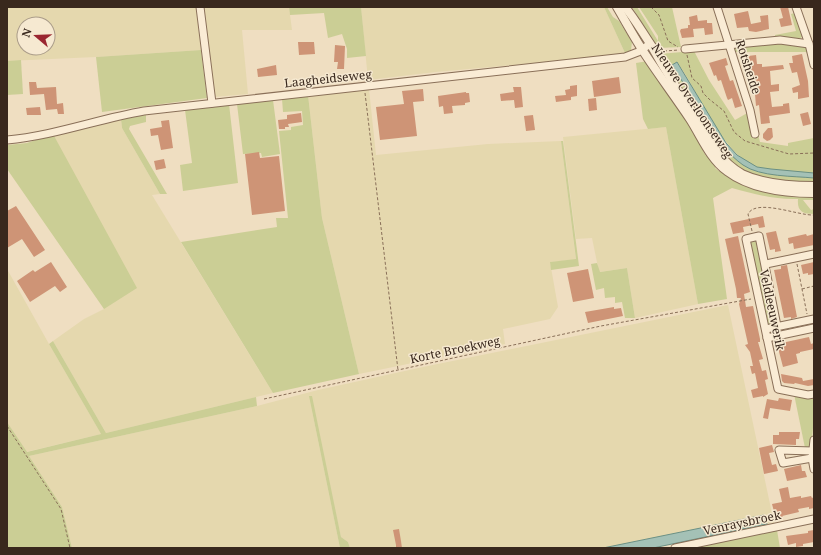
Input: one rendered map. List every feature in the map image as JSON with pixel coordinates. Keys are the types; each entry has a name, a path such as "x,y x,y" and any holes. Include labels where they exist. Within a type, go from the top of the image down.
{"street":[{"path":"200,7 212,103"},
{"name":"Nieuwe Overloonseweg","path":"617,7 642,50 708,148 725,170 739,179 753,185 773,189 814,193"},
{"name":"Nieuwe Overloonseweg","path":"625,7 641,29 674,86 713,146 729,165 741,173 755,179 774,183 814,186"},
{"name":"Rotsheide","path":"717,7 750,110 755,134"},
{"path":"796,7 811,47 814,65"},
{"path":"683,50 729,44 780,40 811,47"},
{"name":"Laagheidseweg","path":"7,140 39,135 119,115 212,103 625,57 642,50 650,44"},
{"name":"Veldleeuwerik","path":"777,326 766,264 759,236 746,239 778,389 808,395 814,394"},
{"name":"Veldleeuwerik","path":"766,264 814,254"},
{"path":"766,329 811,320"},
{"path":"767,338 814,328"},
{"path":"814,440 812,454 814,469"},
{"name":"Venraysbroek","path":"675,548 814,519"}],"path":[{"path":"651,7 659,15 668,41 687,52 692,78 701,86 703,92 709,99 724,111 734,132 745,142 789,154 814,153"},
{"path":"656,53 661,50 683,50"},
{"name":"Korte Broekweg","path":"364,86 398,370 601,326 758,298"},
{"path":"753,238 748,214 752,209 766,207 806,216 814,215"},
{"path":"796,258 802,289 811,320"},
{"path":"802,289 814,286"},
{"path":"264,399 398,370"},
{"path":"7,426 61,509 70,548"}],"shaded area":[{"path":"7,7 196,7 201,50 7,61"},
{"path":"204,7 289,7 292,30 242,30 248,94 214,97"},
{"path":"361,7 604,7 625,53 623,55 436,72 368,80"},
{"path":"677,62 726,143 737,155 757,167 814,173 814,178 758,172 750,169 738,161 724,148 672,65"},
{"path":"369,89 376,155 488,144 561,141 576,260 550,262 558,307 550,319 503,329 505,344 359,374 322,218 308,95"},
{"path":"121,119 122,128 160,194 152,195 273,393 106,433 53,341 84,319 104,309 53,134"},
{"path":"666,127 698,304 635,318 627,268 599,272 592,238 576,239 563,137"},
{"path":"7,269 101,434 26,452 7,422"},
{"path":"728,305 774,523 767,524 764,515 603,548 350,548 348,542 341,537 309,396 340,548 72,548 62,507 29,456 257,406 318,390 423,367"},
{"path":"764,515 767,524 653,548 603,548"}],"green space":[{"path":"289,7 361,7 366,56 347,58 347,49 342,34 328,38 324,13 290,15"},
{"path":"604,7 607,7 613,17 619,21 632,42 631,50 625,53"},
{"path":"632,7 637,7 658,41 658,36 639,7 672,7 681,47 658,48"},
{"path":"795,13 803,33 802,37 799,39 775,38 775,35 796,31 791,14"},
{"path":"778,42 806,47 809,55 806,52 733,52 735,47"},
{"path":"201,50 207,98 102,112 96,57"},
{"path":"694,51 709,80 735,120 749,112 760,142 788,146 788,143 814,138 814,173 785,172 764,169 744,160 722,136 677,62 672,65 724,148 733,157 756,171 814,178 814,185 761,179 743,173 721,154 659,54"},
{"path":"21,60 23,94 7,95 7,61"},
{"path":"648,61 706,149 703,151 706,156 709,155 717,165 715,168 719,171 722,169 814,194 814,200 803,200 811,210 814,209 814,214 801,211 798,206 798,199 773,198 732,188 713,198 727,299 698,304 666,127 648,129 643,119 636,63"},
{"path":"308,95 322,218 359,374 273,393 181,242 277,227 276,218 288,218 279,131 291,130 291,127 303,125 302,111 283,112 282,99"},
{"path":"273,100 280,154 262,157 261,153 243,154 237,104"},
{"path":"229,104 238,183 183,191 180,165 192,163 185,110"},
{"path":"146,115 146,122 130,126 129,129 167,194 160,194 122,128 121,119"},
{"path":"53,134 137,288 104,309 7,169 7,145 27,143"},
{"path":"561,141 563,141 579,266 551,270 550,262 576,259"},
{"path":"756,240 758,242 774,323 770,324 768,324 750,244 752,241"},
{"path":"597,263 600,272 627,268 635,318 625,318 622,302 615,303 615,297 605,298 604,288 596,290 591,264"},
{"path":"53,341 106,433 256,397 257,406 29,456 62,507 72,548 7,548 7,422 27,452 101,434 49,344"},
{"path":"794,394 814,399 811,449 805,448"},
{"path":"309,396 312,396 341,537 348,542 350,548 340,548"},
{"path":"777,530 780,548 693,548"}],"building":[{"path":"780,7 788,7 792,25 781,27 779,19 783,18"},
{"path":"748,11 751,24 761,22 760,16 768,15 769,29 756,32 749,31 748,27 737,28 734,14"},
{"path":"697,15 698,21 707,20 707,23 712,23 713,34 705,35 704,28 693,29 694,37 682,38 680,31 681,29 688,28 688,25 690,25 689,17"},
{"path":"298,42 314,42 315,54 299,55"},
{"path":"335,45 345,46 344,69 337,69 338,62 334,62"},
{"path":"802,54 808,81 809,97 798,99 798,92 793,93 792,88 800,85 797,72 792,73 789,63 793,63 792,56"},
{"path":"756,55 757,64 762,64 762,67 783,65 784,69 770,71 771,85 779,84 779,91 770,92 772,107 783,106 783,104 789,103 790,113 769,116 770,123 761,124 759,105 756,106 753,71 751,72 748,56"},
{"path":"726,58 728,65 725,66 730,81 733,80 742,106 735,108 732,98 728,100 721,80 718,81 716,75 714,76 709,63"},
{"path":"276,65 277,75 258,77 257,69"},
{"path":"619,77 621,93 594,97 592,81"},
{"path":"29,82 36,82 37,88 56,87 57,104 63,103 64,114 58,114 57,109 46,110 44,94 30,95"},
{"path":"577,85 577,96 571,97 571,100 556,102 555,96 566,95 565,90 570,89 570,86"},
{"path":"513,87 521,87 523,107 515,108 514,100 501,101 500,94 514,92"},
{"path":"423,89 424,101 413,102 417,136 380,140 376,107 404,104 402,91"},
{"path":"466,92 469,93 470,102 465,103 465,105 452,106 453,113 444,114 443,106 439,107 438,96"},
{"path":"596,98 597,110 589,111 588,99"},
{"path":"40,107 41,115 27,115 26,108"},
{"path":"808,112 811,124 803,126 800,114"},
{"path":"301,113 302,122 288,124 289,127 279,129 278,120 287,119 287,115"},
{"path":"533,115 535,130 526,131 524,116"},
{"path":"169,120 173,148 161,150 158,135 151,136 150,129 162,127 161,121"},
{"path":"768,128 772,128 773,137 767,141 763,138 763,134"},
{"path":"259,152 260,158 279,156 285,211 252,215 245,154"},
{"path":"164,159 166,168 156,170 154,161"},
{"path":"16,206 45,250 34,257 22,239 7,248 7,211"},
{"path":"763,216 765,227 759,228 758,224 743,227 744,232 733,234 730,223"},
{"path":"776,231 781,251 775,252 775,249 770,250 766,233"},
{"path":"806,234 807,236 814,234 814,245 794,249 793,243 789,244 788,238"},
{"path":"738,236 750,292 744,294 746,307 753,306 760,339 760,342 758,342 763,359 759,360 762,371 766,370 768,379 765,380 768,394 763,397 753,398 751,390 758,388 755,373 752,374 750,366 753,366 750,352 745,345 748,344 739,304 741,298 737,298 725,239"},
{"path":"51,262 67,287 60,292 55,286 30,302 17,281 33,270 35,272"},
{"path":"814,262 814,274 803,274 801,265"},
{"path":"787,265 797,317 791,319 791,317 784,318 774,270 781,269 781,266"},
{"path":"588,269 594,298 573,302 567,273"},
{"path":"614,307 614,309 621,308 623,316 588,323 585,312"},
{"path":"809,337 811,344 814,343 814,349 796,354 798,363 783,367 777,344"},
{"path":"781,374 802,378 803,381 814,379 814,385 808,386 795,383 784,383 782,381"},
{"path":"779,398 792,400 790,411 770,408 768,419 763,418 767,399 778,401"},
{"path":"779,432 800,432 799,439 796,439 796,445 773,444 773,435 779,435"},
{"path":"772,445 774,452 769,453 772,465 776,464 778,471 764,474 759,448"},
{"path":"801,465 802,471 805,471 807,477 787,481 784,469"},
{"path":"788,487 790,498 801,496 801,498 811,496 812,498 814,497 814,508 809,509 809,507 798,509 799,512 776,519 772,504 782,502 779,489"},
{"path":"399,529 402,548 396,548 393,530"},
{"path":"814,530 814,542 796,547 796,543 788,545 786,536 808,533 808,531"}]}
